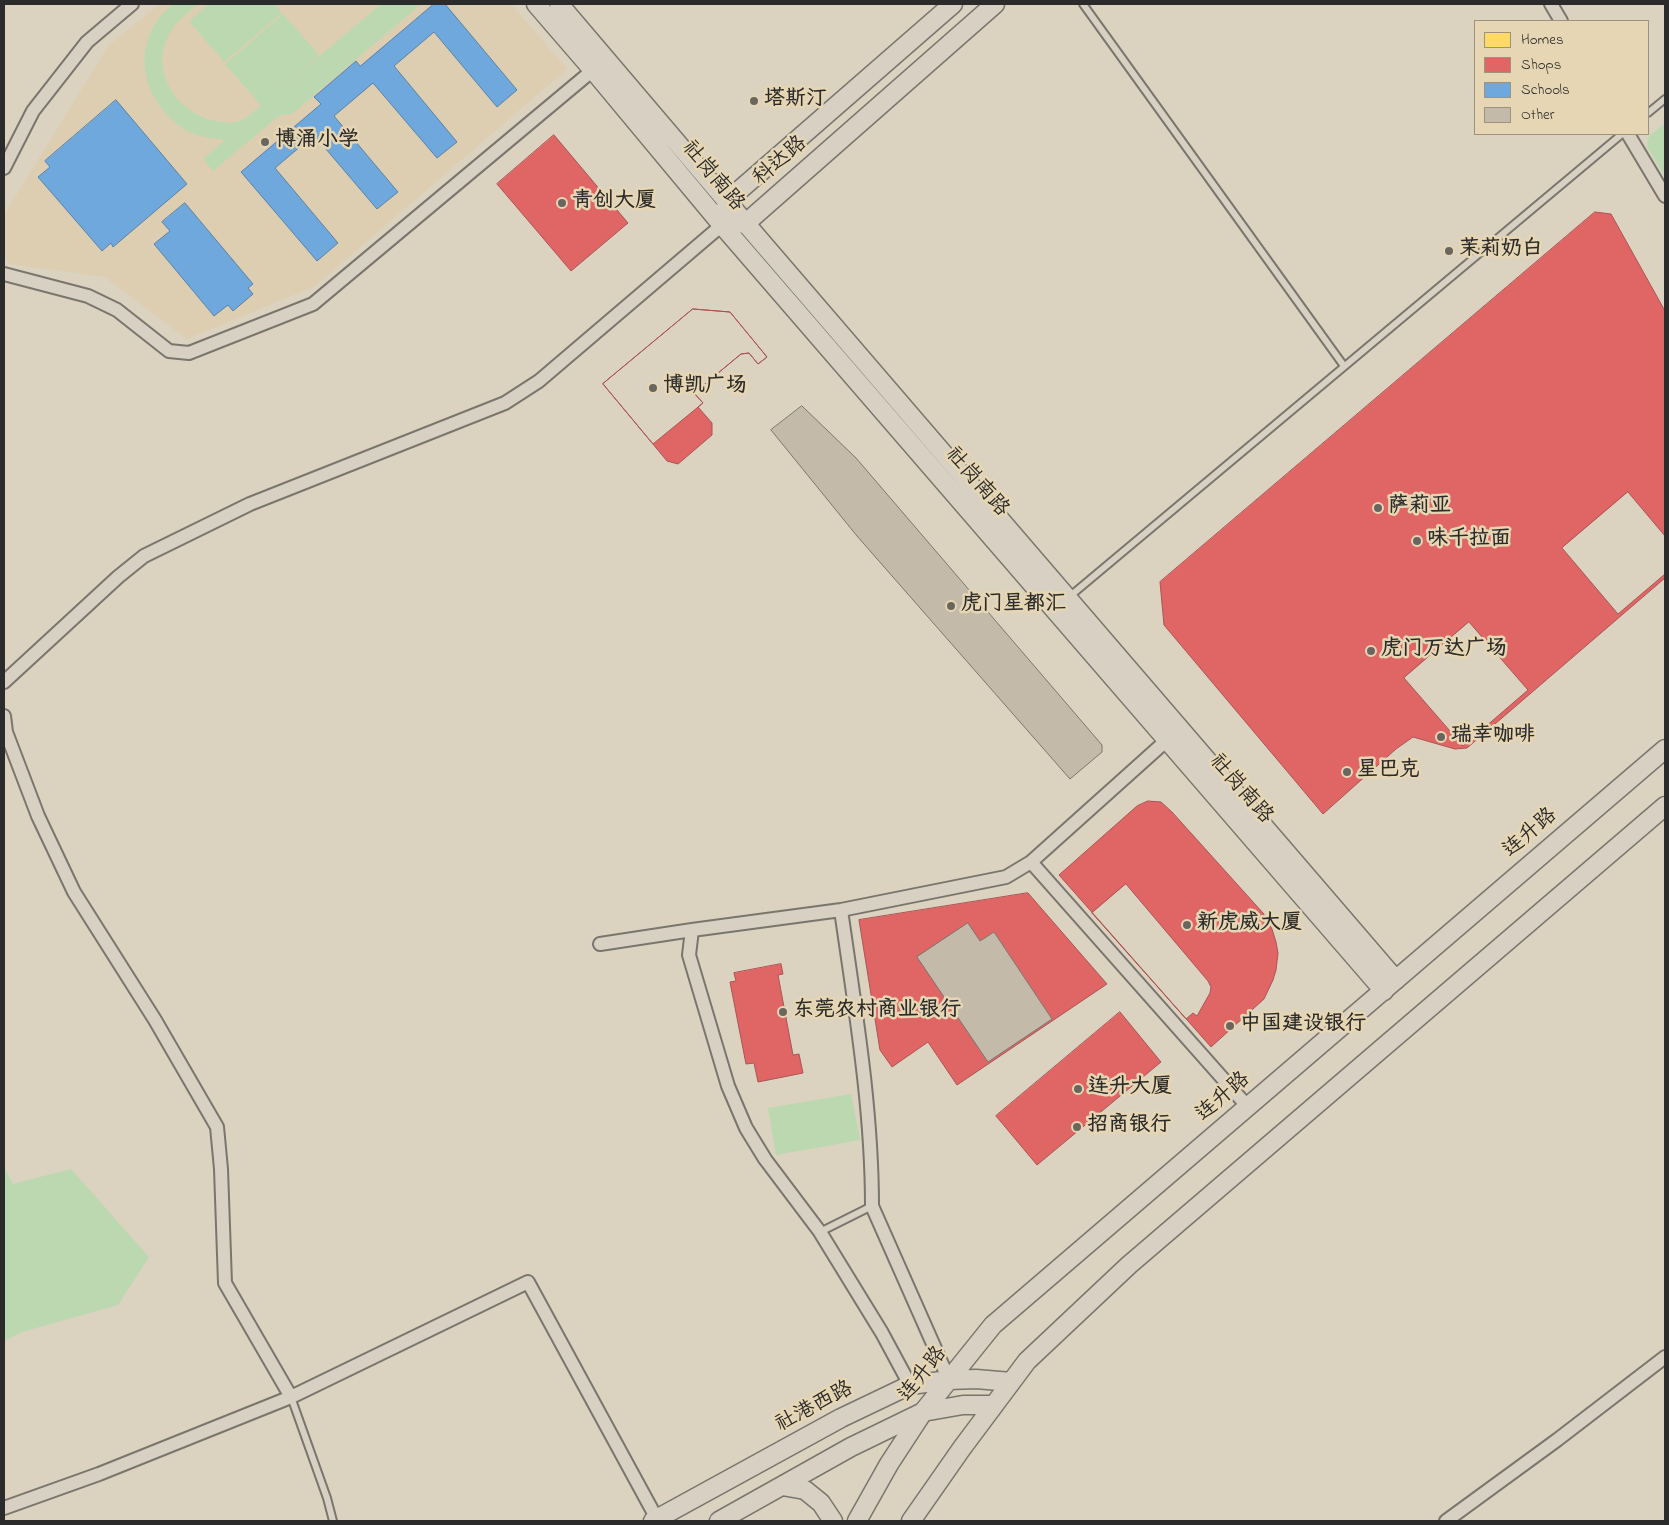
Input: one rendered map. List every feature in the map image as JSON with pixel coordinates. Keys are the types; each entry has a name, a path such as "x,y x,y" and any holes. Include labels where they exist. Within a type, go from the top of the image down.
{"street":[{"path":"4,168 33,111 88,42 132,4"},
{"name":"社岗南路","path":"536,4 594,70 722,225 1061,603 1167,740 1390,986"},
{"name":"社岗南路","path":"559,4 746,223 1061,603 1390,986"},
{"name":"科达路","path":"727,201 953,4"},
{"name":"科达路","path":"746,223 995,4"},
{"path":"1551,4 1560,20"},
{"path":"4,274 88,296 117,310 169,351 189,353 313,304 594,70"},
{"path":"1629,135 1665,196"},
{"path":"722,225 727,201"},
{"path":"4,682 118,577 144,556 250,504 505,403 539,381 722,225 746,223"},
{"path":"4,716 6,732 38,816 74,892 155,1020 217,1127 221,1169 225,1283 291,1397"},
{"path":"600,944 841,910 1006,877 1031,862 1167,740"},
{"name":"连升路","path":"857,1521 889,1464 923,1412 993,1325 1665,749"},
{"path":"912,1521 922,1503 1027,1361 1130,1265 1665,806"},
{"path":"1031,862 1248,1107"},
{"path":"841,910 864,1065 872,1206 949,1380"},
{"path":"692,930 689,955 728,1086 746,1128 765,1159 820,1232 882,1333 910,1386"},
{"path":"4,1508 99,1474 291,1397 528,1282 655,1520"},
{"path":"1446,1521 1557,1440 1665,1357"},
{"name":"社港西路","path":"655,1520 841,1418 910,1386 949,1380 976,1379 1011,1382"},
{"path":"719,1521 851,1447 923,1412 963,1405 994,1404"},
{"path":"782,1486 805,1490 822,1502 833,1521"},
{"path":"917,1521 922,1503"}],"lane":[{"path":"1083,4 1344,366"},
{"path":"1649,112 1665,99"},
{"path":"1061,603 1621,135"},
{"path":"820,1232 872,1206"},
{"path":"291,1397 327,1498 333,1521"}],"shaded area":[{"name":"博涌小学","path":"160,4 511,4 567,69 315,286 187,339 105,277 10,264 4,255 4,215 109,45"}],"green space":[{"path":"173,4 198,4 183,16 174,27 164,47 165,77 172,91 181,103 194,112 208,119 232,122 246,118 261,105 225,64 283,14 319,55 283,87 381,4 421,4 292,114 280,115 213,171 203,159 225,140 209,138 184,129 157,102 149,86 145,69 145,51 150,34 159,18"},
{"path":"209,4 274,4 282,13 224,62 189,21"},
{"path":"1665,123 1665,177 1647,147 1649,136"},
{"path":"851,1094 860,1140 776,1155 768,1108"},
{"path":"4,1167 13,1184 71,1169 149,1257 118,1305 22,1332 4,1341"}],"building: Homes":[{"path":"800,423 813,438 824,429 833,440 822,449 830,459 842,450 851,460 839,470 851,485 833,499 783,438"},
{"path":"1034,696 1048,711 1059,701 1068,712 1057,721 1065,731 1076,721 1086,732 1074,742 1087,756 1069,772 1017,711"}],"building: Shops":[{"name":"青创大厦","path":"554,135 628,223 571,271 497,184"},
{"path":"1595,212 1611,214 1665,311 1665,578 1467,748 1455,749 1413,737 1396,749 1323,814 1164,625 1160,582"},
{"name":"博凯广场","path":"693,309 730,312 767,357 758,364 749,353 741,354 694,393 703,403 653,444 603,384"},
{"name":"博凯广场","path":"693,309 730,312 767,357 758,364 749,353 741,354 694,393 703,403 698,407 712,423 712,435 678,464 667,461 603,384"},
{"path":"1628,492 1665,536 1665,574 1618,614 1562,548"},
{"path":"1469,622 1528,690 1463,746 1404,678"},
{"name":"新虎威大厦","path":"1148,801 1161,802 1172,812 1263,913 1272,929 1276,942 1278,953 1276,970 1264,999 1211,1047 1059,875 1137,806"},
{"path":"1126,884 1208,981 1211,987 1210,993 1197,1016 1193,1013 1186,1019 1092,913"},
{"path":"1028,893 1107,984 957,1085 928,1042 892,1067 880,1050 859,920"},
{"path":"781,964 783,974 778,975 793,1055 799,1054 803,1073 758,1082 754,1063 746,1064 730,982 736,981 734,973"},
{"name":"连升大厦","path":"1120,1012 1161,1062 1037,1165 996,1116"}],"building: Schools":[{"path":"434,4 445,4 517,90 497,107 434,32 394,66 457,142 437,158 373,83 334,116 398,192 377,209 314,135 275,168 338,243 317,261 241,172 321,104 314,97 356,61 360,66"},
{"path":"116,100 187,184 113,247 111,243 102,251 38,177 50,167 45,161"},
{"path":"185,203 253,284 248,288 253,294 233,311 228,305 214,316 154,244 170,231 162,222"}],"building: Other":[{"name":"虎门星都汇","path":"802,406 856,458 1102,745 1102,752 1070,779 857,536 771,430"},
{"path":"968,923 980,941 994,932 1052,1019 988,1062 917,957"}],"place":[{"name":"塔斯汀","path":"754,101"},
{"name":"博涌小学","path":"265,142"},
{"name":"青创大厦","path":"562,203"},
{"name":"茉莉奶白","path":"1449,251"},
{"name":"博凯广场","path":"653,388"},
{"name":"萨莉亚","path":"1378,508"},
{"name":"味千拉面","path":"1417,541"},
{"name":"虎门星都汇","path":"951,606"},
{"name":"虎门万达广场","path":"1371,651"},
{"name":"瑞幸咖啡","path":"1441,737"},
{"name":"星巴克","path":"1347,772"},
{"name":"新虎威大厦","path":"1187,925"},
{"name":"东莞农村商业银行","path":"783,1012"},
{"name":"中国建设银行","path":"1230,1026"},
{"name":"连升大厦","path":"1078,1089"},
{"name":"招商银行","path":"1077,1127"}]}
